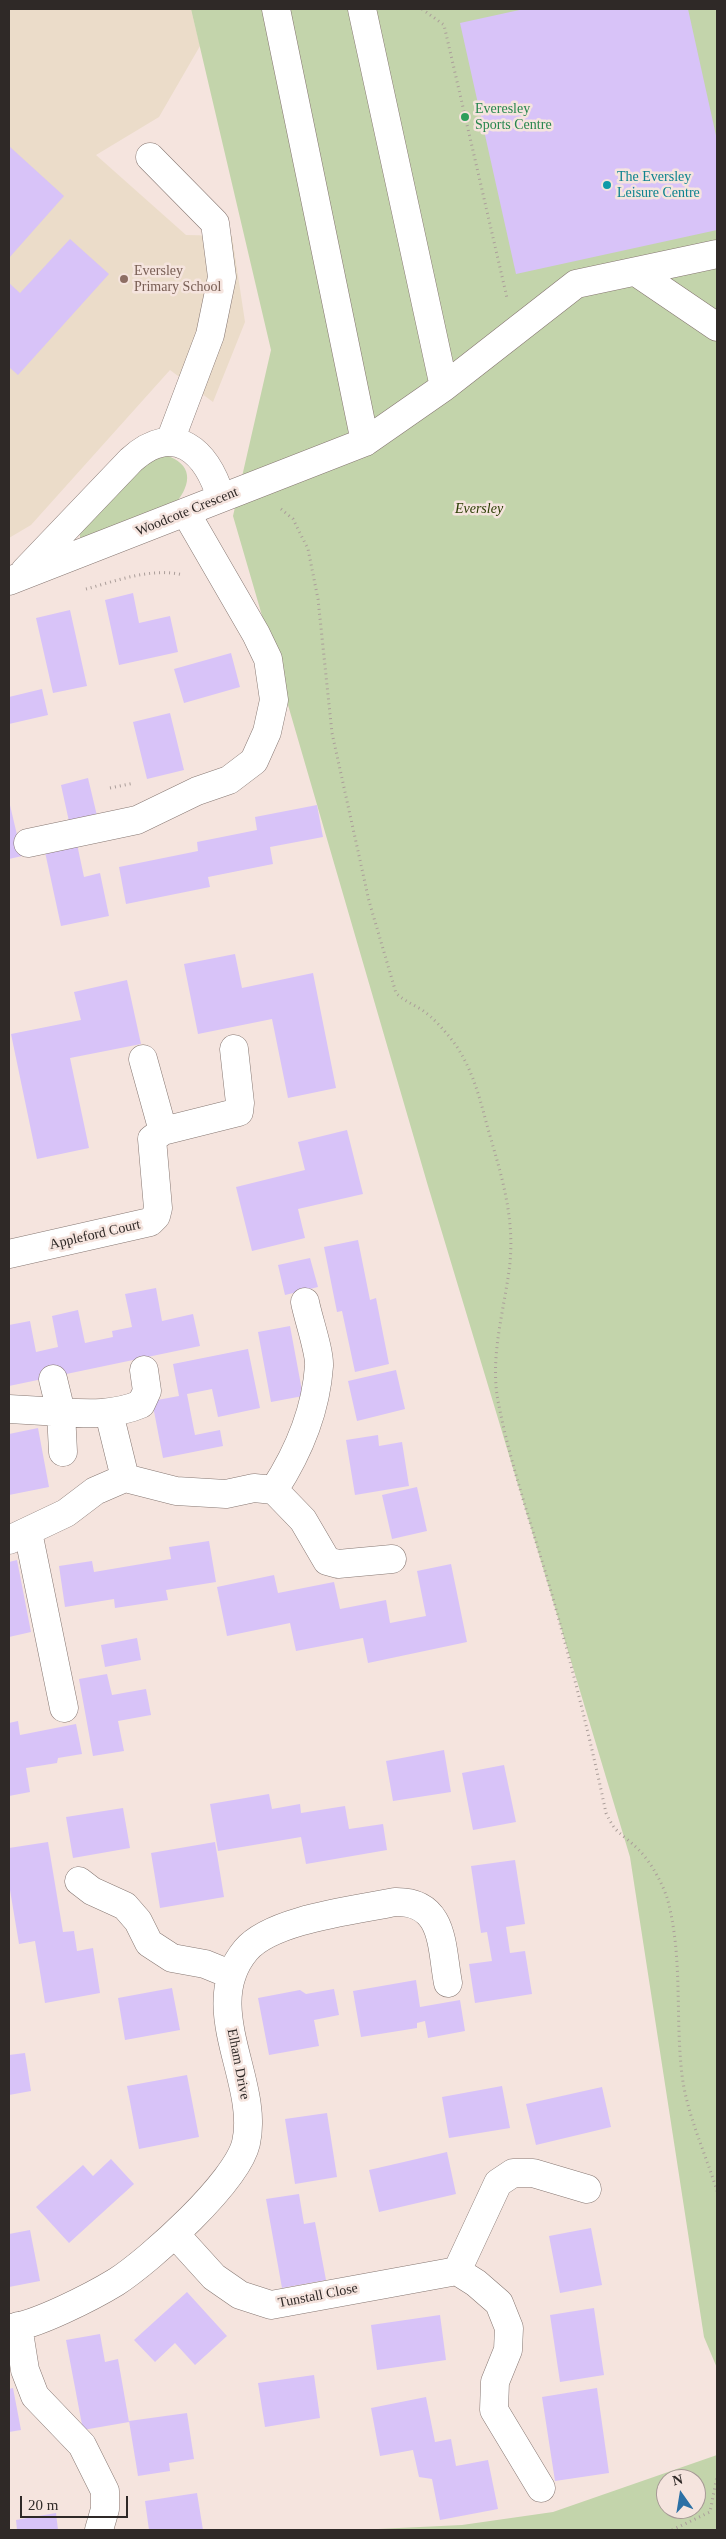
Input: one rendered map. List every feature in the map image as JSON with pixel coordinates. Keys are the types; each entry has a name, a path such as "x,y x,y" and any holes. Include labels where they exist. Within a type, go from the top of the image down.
{"street":[{"path":"276,9 366,442"},
{"path":"362,9 444,387"},
{"path":"150,157 215,223 222,277 210,335 170,441"},
{"name":"Woodcote Crescent","path":"14,579 366,442 444,387 576,284 717,254"},
{"path":"636,272 717,326"},
{"path":"14,579 145,448 158,442 170,441 186,445 201,456 215,476 221,498"},
{"path":"28,843 137,820 197,791 230,780 254,761 268,732 274,700 268,659 256,634 186,513"},
{"path":"143,1059 163,1131 239,1112 240,1103 234,1049"},
{"name":"Appleford Court","path":"9,1254 150,1222 156,1216 158,1208 152,1139 163,1131"},
{"path":"274,1490 292,1462 307,1424 320,1364 305,1302"},
{"path":"9,1409 92,1414 123,1412 141,1404 147,1391 144,1370"},
{"path":"52,1379 61,1412 63,1452"},
{"path":"109,1413 124,1478"},
{"path":"64,1708 18,1536 66,1513 95,1491 124,1478 176,1491 226,1494 254,1488 274,1490 303,1520 327,1561 338,1564 392,1559"},
{"path":"79,1881 92,1891 125,1906 138,1921 149,1943 172,1958 205,1964 232,1975"},
{"name":"Elham Drive","path":"13,2327 86,2298 117,2281 175,2234 219,2188 237,2165 246,2144 248,2124 226,2003 232,1975 246,1949 270,1933 298,1922 395,1902 410,1902 428,1912 437,1922 448,1983"},
{"path":"540,2488 494,2410 495,2382 508,2350 509,2328 503,2311 499,2303 476,2283 457,2270 498,2183 514,2173 533,2173 587,2189"},
{"name":"Tunstall Close","path":"175,2234 214,2277 240,2295 271,2305 457,2270"},
{"path":"13,2327 25,2370 35,2396 82,2445 105,2491 105,2509 99,2530"}],"path":[{"path":"422,9 444,25 508,300"},
{"path":"258,484 293,519 308,549 318,599 332,733 368,901 396,993 438,1024 454,1043 472,1074 505,1186 512,1226 510,1269 498,1340 495,1379 498,1404 519,1487 556,1612 606,1813 614,1829 639,1850 645,1858 656,1874 668,1900 679,1961 678,2034 682,2077 692,2123 717,2191"},
{"path":"76,591 143,575 163,573 186,576"},
{"path":"110,788 138,782"},
{"path":"672,2530 710,2512 717,2476"}],"shaded area":[{"name":"Eversley Primary School","path":"9,9 191,9 200,46 159,117 96,155 186,235 232,236 245,322 213,402 170,370 31,525 9,538"}],"green space":[{"name":"Eversley","path":"191,9 717,9 717,2368 704,2337 630,1857 428,1186 233,516 271,350"},
{"path":"165,455 181,463 187,475 185,488 176,503 83,539 80,538 80,533 145,464"},
{"path":"717,2455 717,2530 357,2530 462,2525 553,2512 656,2476 656,2519 706,2519 706,2469 677,2469"}],"building":[{"name":"The Eversley Leisure Centre","path":"524,9 688,9 717,140 717,230 516,274 460,23"},
{"path":"9,146 64,196 9,258"},
{"path":"70,239 109,274 18,375 9,367 9,283 20,293"},
{"path":"133,593 139,623 170,616 178,652 119,665 105,600"},
{"path":"70,610 87,686 53,693 36,618"},
{"path":"231,653 240,687 184,703 174,669"},
{"path":"42,689 48,715 9,724 9,697"},
{"path":"170,713 184,770 147,779 133,722"},
{"path":"88,778 98,820 70,826 61,785"},
{"path":"9,801 22,856 9,859"},
{"path":"317,805 323,837 270,847 273,864 208,877 210,887 126,904 119,867 198,851 197,842 257,830 255,817"},
{"path":"77,844 84,877 100,873 109,916 61,926 45,852"},
{"path":"235,954 242,988 313,973 336,1088 288,1098 272,1019 198,1034 184,964"},
{"path":"127,980 141,1044 70,1058 89,1148 37,1159 11,1034 81,1020 74,992"},
{"path":"347,1130 363,1194 298,1209 305,1238 252,1251 236,1187 305,1170 298,1142"},
{"path":"358,1240 370,1300 376,1298 389,1364 355,1372 342,1311 337,1312 324,1247"},
{"path":"310,1258 318,1287 285,1295 278,1265"},
{"path":"156,1288 162,1321 193,1314 200,1346 9,1386 9,1325 30,1321 36,1352 58,1347 52,1316 78,1310 85,1343 113,1337 112,1331 132,1327 125,1294"},
{"path":"290,1326 303,1396 271,1402 258,1332"},
{"path":"248,1349 260,1408 218,1417 212,1389 187,1394 195,1435 220,1430 223,1446 163,1458 152,1401 179,1396 173,1364"},
{"path":"396,1370 405,1409 357,1421 348,1381"},
{"path":"38,1428 49,1487 9,1495 9,1434"},
{"path":"378,1435 379,1446 402,1442 409,1486 355,1495 346,1440"},
{"path":"417,1487 427,1531 392,1539 382,1495"},
{"path":"209,1541 216,1582 166,1590 168,1600 115,1608 114,1599 65,1607 59,1566 92,1561 94,1572 171,1559 169,1547"},
{"path":"17,1560 31,1632 9,1637 9,1562"},
{"path":"451,1564 467,1642 368,1663 363,1638 296,1651 290,1623 227,1636 217,1587 274,1575 278,1593 334,1582 340,1609 386,1600 390,1623 426,1616 417,1571"},
{"path":"137,1638 141,1660 105,1667 101,1645"},
{"path":"107,1674 112,1695 146,1689 151,1715 118,1721 124,1751 93,1756 79,1679"},
{"path":"18,1721 20,1735 76,1724 82,1754 58,1758 57,1763 26,1768 30,1792 9,1796 9,1723"},
{"path":"444,1750 451,1792 393,1801 386,1761"},
{"path":"504,1765 516,1822 473,1830 462,1773"},
{"path":"269,1794 272,1809 300,1804 301,1813 345,1806 349,1829 383,1824 387,1850 306,1864 301,1837 218,1851 210,1804"},
{"path":"123,1808 130,1848 73,1858 66,1817"},
{"path":"48,1842 63,1932 74,1931 77,1951 93,1948 100,1993 45,2003 35,1941 19,1944 9,1884 9,1848"},
{"path":"215,1842 224,1897 160,1908 151,1853"},
{"path":"515,1860 525,1924 506,1927 510,1953 525,1951 532,1994 475,2003 469,1964 492,1961 487,1932 481,1933 471,1866"},
{"path":"416,1980 420,2007 460,2000 465,2031 428,2038 425,2021 417,2023 417,2028 361,2037 353,1991"},
{"path":"172,1988 180,2030 125,2040 118,1998"},
{"path":"334,1989 339,2015 314,2020 319,2046 269,2055 258,1998 300,1990 306,1994"},
{"path":"25,2053 31,2091 9,2095 9,2055"},
{"path":"187,2075 199,2137 139,2149 127,2086"},
{"path":"502,2086 510,2128 449,2138 442,2097"},
{"path":"602,2087 611,2127 536,2145 526,2104"},
{"path":"327,2113 337,2177 295,2184 285,2119"},
{"path":"447,2152 456,2194 379,2212 369,2170"},
{"path":"111,2159 134,2184 69,2243 36,2207 83,2165 93,2176"},
{"path":"299,2194 304,2224 315,2222 326,2280 282,2288 266,2199"},
{"path":"591,2228 602,2285 560,2293 549,2236"},
{"path":"30,2230 40,2281 9,2287 9,2234"},
{"path":"187,2292 227,2336 195,2365 175,2343 155,2362 134,2340"},
{"path":"594,2308 604,2375 560,2382 550,2315"},
{"path":"440,2315 446,2360 377,2370 371,2325"},
{"path":"100,2334 105,2362 118,2359 129,2422 83,2430 66,2340"},
{"path":"314,2375 320,2418 265,2427 258,2383"},
{"path":"13,2388 21,2430 9,2432 9,2389"},
{"path":"597,2388 609,2473 555,2481 542,2397"},
{"path":"426,2397 435,2442 451,2439 456,2466 488,2460 498,2509 440,2520 432,2479 419,2477 413,2450 380,2456 371,2408"},
{"path":"187,2413 194,2459 169,2463 170,2471 138,2476 129,2421"},
{"path":"197,2493 203,2530 149,2530 145,2501"},
{"path":"56,2513 58,2530 17,2530 16,2520"}],"place":[{"name":"Everesley Sports Centre","path":"465,117"},
{"name":"The Eversley Leisure Centre","path":"607,185"},
{"name":"Eversley Primary School","path":"124,279"}]}
